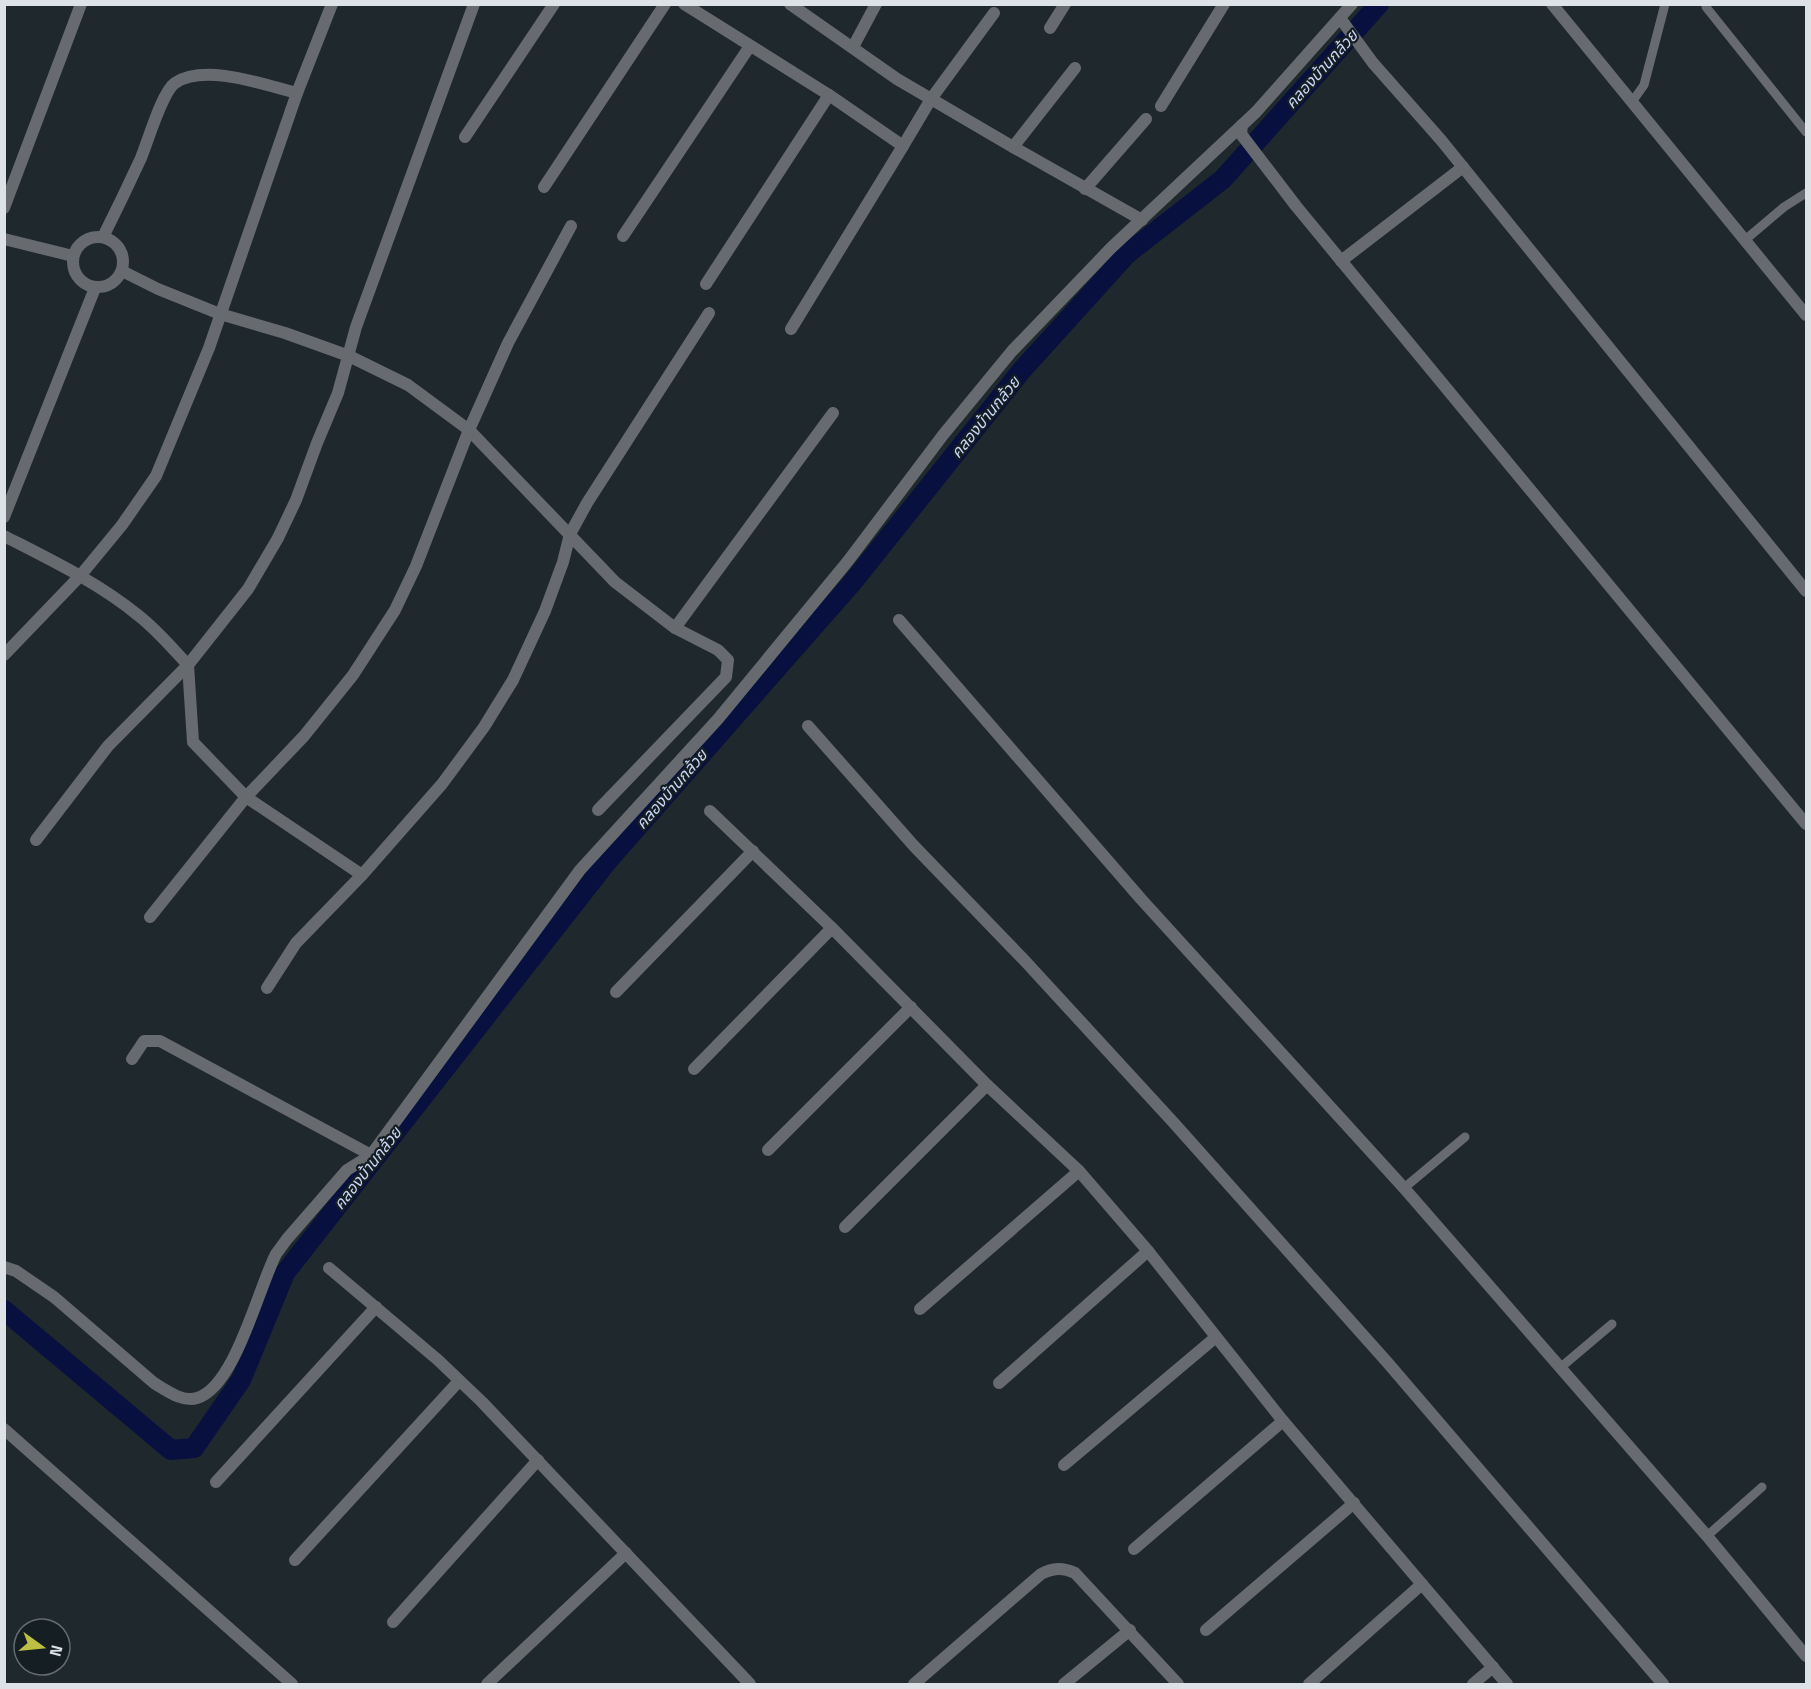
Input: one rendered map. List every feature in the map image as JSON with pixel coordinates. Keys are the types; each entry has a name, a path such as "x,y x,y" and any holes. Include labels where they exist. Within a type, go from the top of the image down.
{"street":[{"path":"4,208 81,4"},
{"path":"4,655 80,576 123,525 156,476 185,410 297,93 332,4"},
{"path":"36,840 108,746 188,665 248,589 278,538 296,500 316,443 338,393 366,300 474,4"},
{"path":"465,137 554,4"},
{"path":"544,187 666,4"},
{"path":"684,4 829,95 903,146"},
{"path":"790,4 897,79 1142,220"},
{"path":"853,47 876,4"},
{"path":"1050,28 1065,4"},
{"path":"1161,106 1224,4"},
{"path":"4,1267 16,1271 54,1297 154,1383 170,1393 195,1399 212,1391 224,1377 246,1328 268,1269 281,1246 347,1170 370,1155 580,870 718,719 848,561 943,435 1012,351 1142,220 1242,130 1343,24 1352,4"},
{"path":"1552,4 1806,315"},
{"path":"792,328 931,99 994,13"},
{"path":"1343,24 1373,63 1463,167 1806,591"},
{"path":"623,236 750,46"},
{"path":"1013,147 1075,68"},
{"path":"103,237 140,158 166,94 175,83 192,77 236,76 297,93"},
{"path":"706,284 829,95"},
{"path":"1085,189 1146,118"},
{"path":"1242,130 1269,170 1341,261 1806,824"},
{"path":"1341,261 1463,167"},
{"path":"150,917 246,797 304,736 353,675 395,610 416,566 469,429 508,343 571,226"},
{"path":"93,237 103,237 118,246 123,262 122,271 118,279 111,284 95,288 87,285 75,273 74,256 84,241 93,237"},
{"path":"4,239 74,256"},
{"path":"122,271 158,289 220,314 285,333 349,356 408,385 469,429 615,582 675,628 718,650 728,660 726,677 598,810"},
{"path":"4,517 95,288"},
{"path":"267,987 296,944 362,875 442,784 484,727 513,680 545,611 563,562 570,534 587,503 709,313"},
{"path":"675,628 833,413"},
{"path":"4,536 80,576 140,616 188,665 193,742 246,797 362,875"},
{"path":"899,620 1141,899 1404,1188 1707,1536 1806,1656"},
{"path":"808,726 914,846 1024,960 1173,1122 1386,1362 1663,1684"},
{"path":"710,811 832,928 987,1085 1079,1171 1148,1251 1283,1421 1507,1684"},
{"path":"616,992 753,851"},
{"path":"694,1070 832,928"},
{"path":"768,1150 911,1007"},
{"path":"132,1059 144,1041 159,1041 370,1155"},
{"path":"845,1227 987,1085"},
{"path":"920,1309 1079,1171"},
{"path":"999,1383 1148,1251"},
{"path":"329,1268 438,1360 538,1460 750,1684"},
{"path":"216,1482 376,1307"},
{"path":"1064,1465 1216,1337"},
{"path":"295,1560 459,1381"},
{"path":"1134,1549 1283,1421"},
{"path":"4,1429 292,1684"},
{"path":"393,1622 538,1460"},
{"path":"1206,1630 1354,1503"},
{"path":"487,1684 626,1553"},
{"path":"914,1684 1041,1574 1052,1569 1063,1569 1075,1573 1178,1684"},
{"path":"1309,1684 1422,1584"},
{"path":"1064,1684 1130,1630"},
{"path":"1473,1684 1493,1667"}],"lane":[{"path":"1632,102 1644,85 1665,4"},
{"path":"1706,7 1806,132"},
{"path":"1745,240 1784,207 1806,193"},
{"path":"1404,1188 1465,1137"},
{"path":"1560,1368 1612,1324"},
{"path":"1707,1536 1762,1487"}],"waterway":[{"name":"คลองบ้านกล้วย","path":"4,1310 171,1450 194,1448 241,1380 285,1273 606,863 852,583 1022,370 1127,254 1223,179 1379,4"}]}
